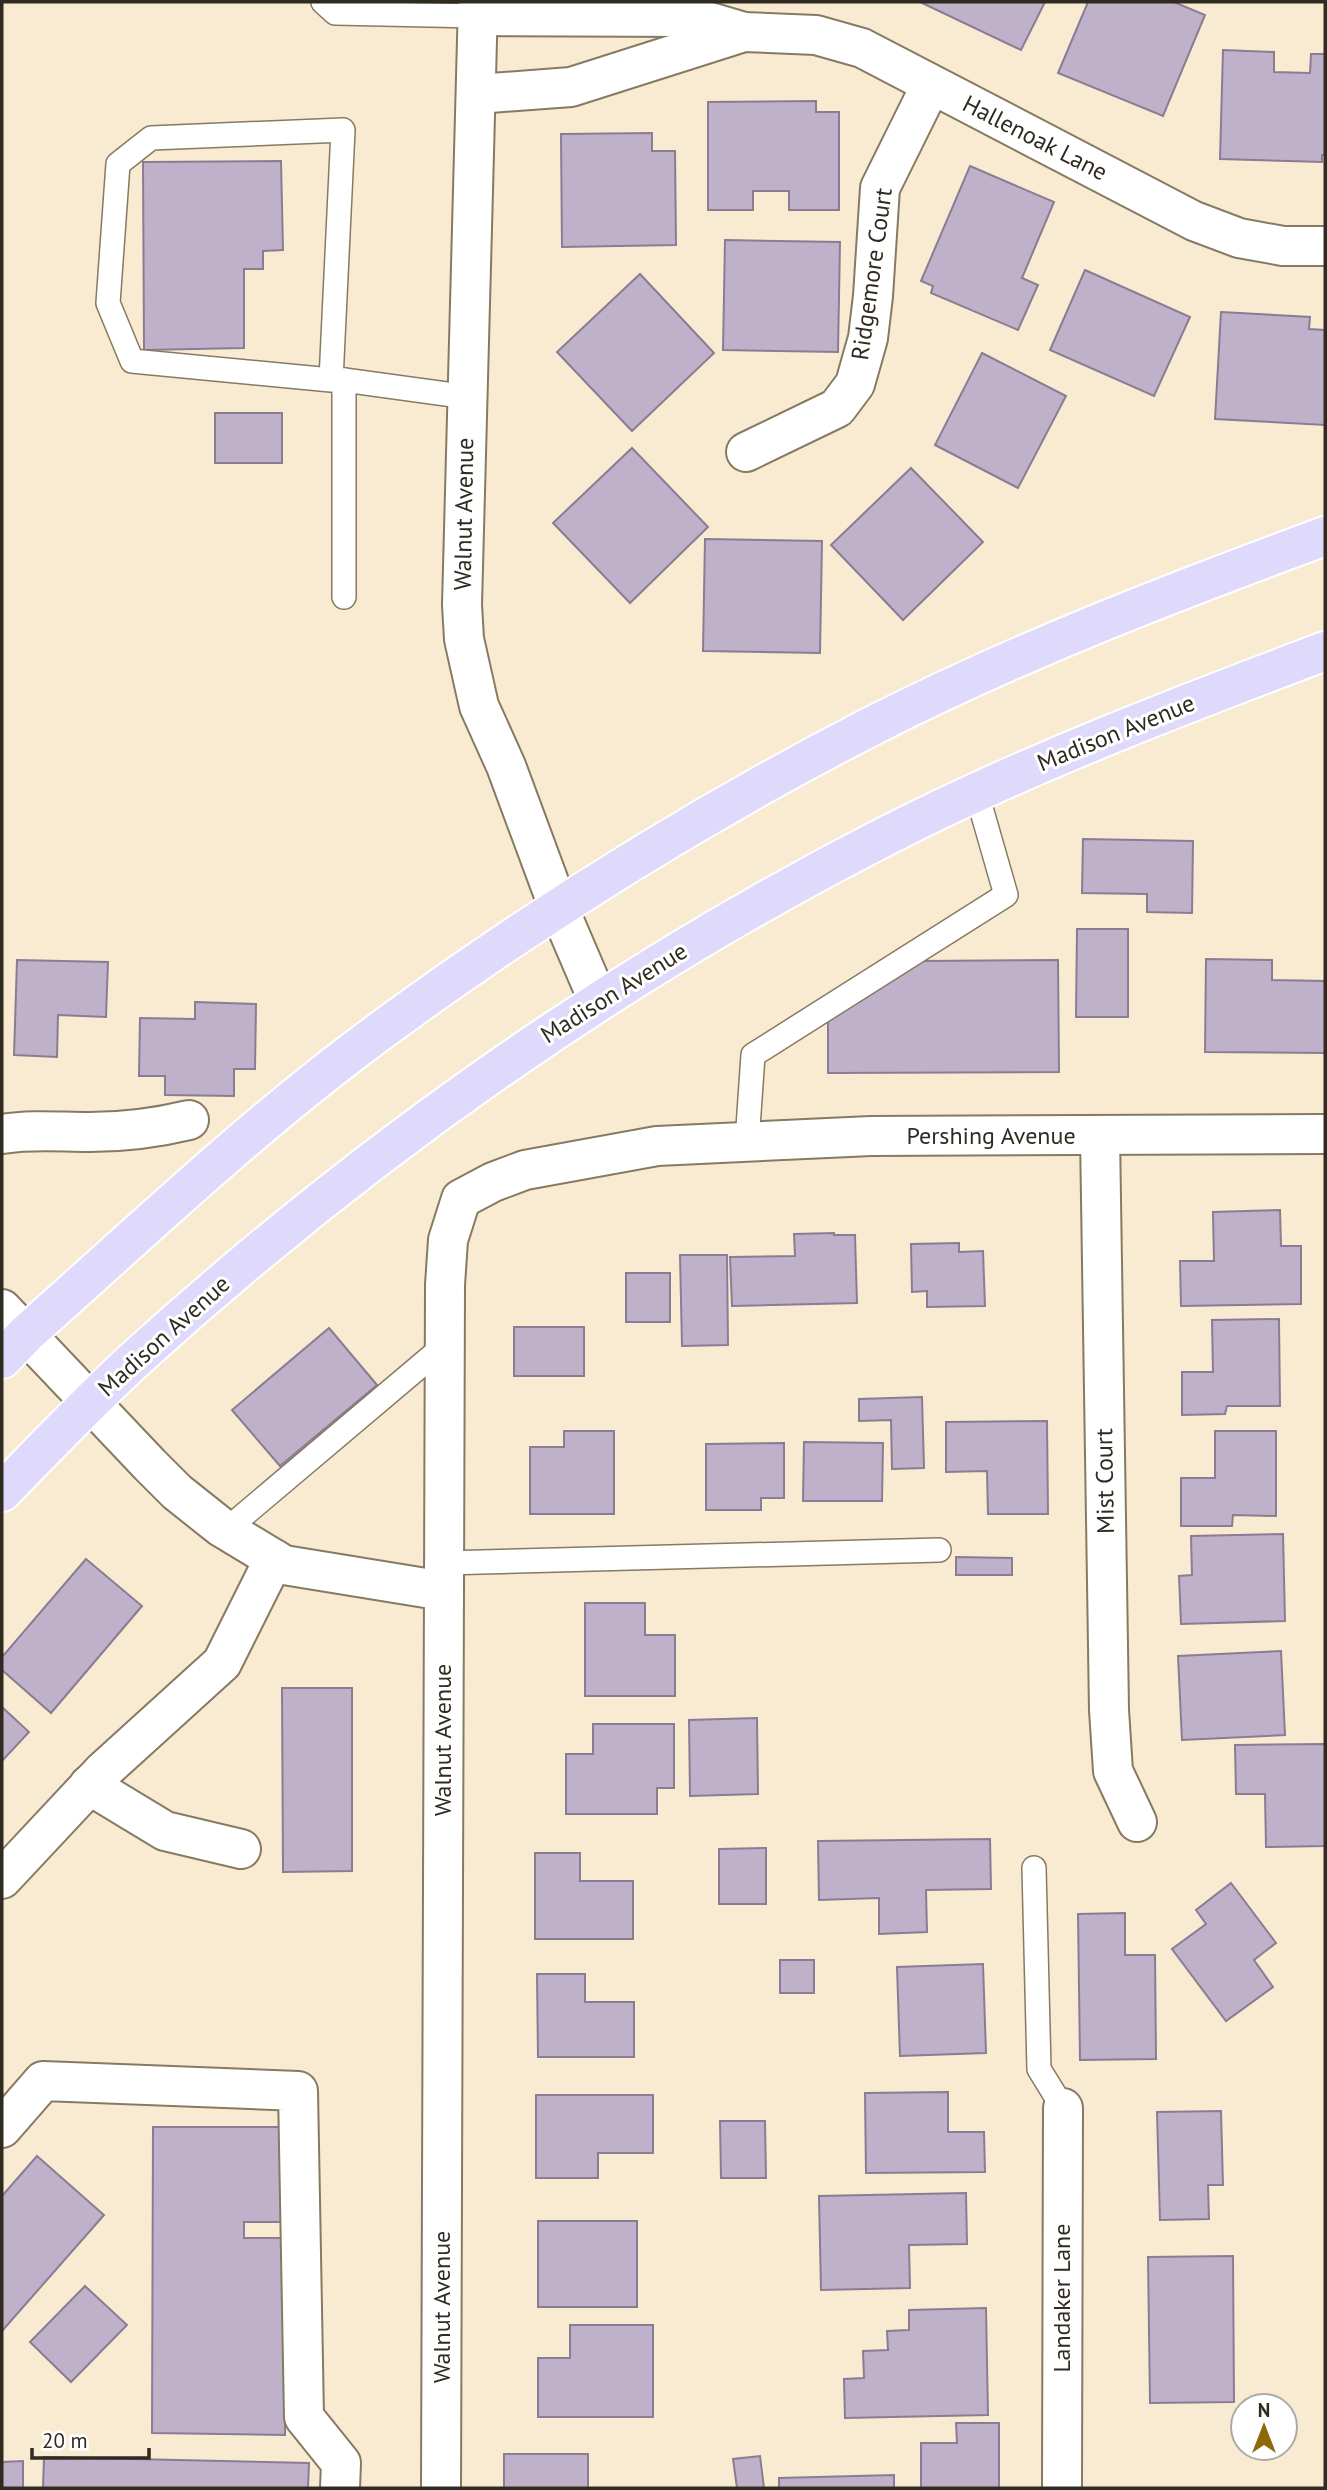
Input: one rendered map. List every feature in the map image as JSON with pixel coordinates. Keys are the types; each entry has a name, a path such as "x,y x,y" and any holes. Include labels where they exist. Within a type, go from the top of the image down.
{"main road":[{"path":"10,1334 269,1119 387,1026 518,932 718,809 872,726 1030,652 1211,578 1325,536"},
{"name":"Madison Avenue","path":"2,1492 142,1353 270,1241 392,1145 543,1036 598,1000 737,917 887,835 1041,763 1325,651"}],"street":[{"name":"Hallenoak Lane","path":"478,9 743,17 816,35 862,48 1194,221 1239,238 1283,246 1325,246"},
{"name":"Walnut Avenue","path":"478,9 462,605 464,639 479,706 506,766 559,909 598,1000"},
{"name":"Hallenoak Lane","path":"477,94 571,87 743,17"},
{"name":"Ridgemore Court","path":"746,452 837,408 855,384 868,338 880,188 931,85"},
{"path":"2,1134 32,1130 90,1132 154,1129 189,1120"},
{"name":"Pershing Avenue","path":"657,1146 871,1136 1325,1134"},
{"name":"Mist Court","path":"1100,1135 1109,1710 1113,1772 1137,1822"},
{"name":"Walnut Avenue","path":"441,2488 444,1345 448,1240 461,1199 493,1182 525,1170 657,1146"},
{"path":"10,1334 91,1403 177,1492 226,1530 284,1565 443,1577"},
{"path":"2,1879 89,1785 222,1663 274,1559"},
{"path":"89,1785 165,1831 241,1849"},
{"path":"2,2128 43,2081 298,2091 304,2417 341,2463 340,2488"},
{"name":"Landaker Lane","path":"1062,2488 1063,2108"}],"lane":[{"path":"324,2 335,13 478,9"},
{"path":"344,597 337,380 342,130 151,138 118,164 108,303 132,361 337,380 468,397"},
{"path":"747,1142 753,1055 1006,895 977,794"},
{"path":"226,1530 444,1345"},
{"path":"443,1577 939,1550"},
{"path":"1034,1868 1039,2069 1063,2108"}],"building":[{"path":"920,2 1045,2 1021,50"},
{"path":"1088,2 1174,2 1205,15 1163,116 1058,73"},
{"path":"1223,50 1274,52 1274,72 1310,73 1311,54 1325,54 1325,155 1322,155 1322,162 1220,159"},
{"path":"816,101 816,112 839,112 839,210 789,210 789,191 753,191 753,210 708,210 708,102"},
{"path":"652,133 652,151 675,151 676,245 562,247 561,134"},
{"path":"281,161 283,250 263,251 263,269 244,269 244,348 144,350 143,162"},
{"path":"970,166 1054,202 1022,278 1038,285 1018,330 931,293 933,286 921,281"},
{"path":"725,240 840,242 838,352 723,350"},
{"path":"1085,270 1190,317 1154,396 1050,350"},
{"path":"640,274 714,353 632,431 557,352"},
{"path":"1221,312 1310,317 1309,329 1325,330 1325,425 1215,419"},
{"path":"982,353 1066,396 1018,488 935,445"},
{"path":"215,413 282,413 282,463 215,463"},
{"path":"632,448 708,527 630,603 553,523"},
{"path":"911,468 983,542 903,620 831,545"},
{"path":"705,539 822,541 820,653 703,651"},
{"path":"1083,839 1193,841 1192,913 1147,912 1147,894 1082,893"},
{"path":"1077,929 1128,929 1128,1017 1076,1017"},
{"path":"1206,959 1272,960 1272,980 1325,981 1325,1053 1205,1052"},
{"path":"17,960 108,962 106,1017 58,1015 57,1057 14,1055"},
{"path":"1058,960 1059,1072 828,1073 828,1018 921,961"},
{"path":"195,1002 256,1004 255,1069 234,1069 234,1096 165,1095 165,1076 139,1076 140,1018 195,1019"},
{"path":"1280,1210 1281,1246 1301,1246 1301,1304 1181,1306 1180,1261 1214,1261 1213,1212"},
{"path":"794,1234 855,1235 857,1303 732,1306 730,1257 795,1256"},
{"path":"959,1243 959,1252 983,1251 985,1306 927,1307 927,1291 912,1292 911,1244"},
{"path":"680,1255 727,1255 728,1345 682,1346"},
{"path":"626,1273 670,1273 670,1322 626,1322"},
{"path":"1279,1319 1280,1406 1227,1406 1225,1414 1182,1415 1182,1372 1213,1372 1212,1320"},
{"path":"514,1327 584,1327 584,1376 514,1376"},
{"path":"329,1328 377,1385 280,1466 232,1410"},
{"path":"922,1397 924,1468 892,1469 891,1420 859,1421 859,1399"},
{"path":"1047,1421 1048,1514 988,1514 987,1471 946,1472 946,1422"},
{"path":"564,1431 614,1431 614,1514 530,1514 530,1447 564,1447"},
{"path":"1215,1431 1276,1431 1276,1516 1233,1515 1232,1526 1181,1526 1181,1478 1215,1478"},
{"path":"804,1442 883,1443 882,1501 803,1501"},
{"path":"784,1443 784,1498 761,1498 761,1510 706,1510 706,1444"},
{"path":"1283,1534 1285,1621 1181,1624 1179,1576 1192,1575 1191,1536"},
{"path":"956,1557 1012,1558 1012,1575 956,1575"},
{"path":"86,1559 142,1606 51,1713 2,1670 2,1657"},
{"path":"585,1603 645,1603 645,1635 675,1635 675,1696 585,1696"},
{"path":"1281,1651 1285,1735 1182,1740 1178,1656"},
{"path":"282,1688 352,1688 352,1871 283,1872"},
{"path":"2,1707 29,1732 2,1761"},
{"path":"757,1718 758,1794 690,1796 689,1720"},
{"path":"593,1724 674,1724 674,1788 657,1788 657,1814 566,1814 566,1754 593,1754"},
{"path":"1325,1744 1325,1846 1266,1847 1265,1794 1236,1794 1235,1745"},
{"path":"990,1839 991,1889 926,1890 927,1932 879,1934 879,1898 819,1900 818,1841"},
{"path":"766,1848 766,1904 719,1904 719,1849"},
{"path":"535,1853 580,1853 580,1881 633,1881 633,1939 535,1939"},
{"path":"1231,1883 1276,1943 1254,1960 1273,1987 1226,2021 1172,1949 1206,1924 1196,1910"},
{"path":"1125,1913 1125,1955 1155,1955 1156,2059 1080,2060 1078,1914"},
{"path":"780,1960 814,1960 814,1993 780,1993"},
{"path":"983,1964 986,2053 900,2056 897,1967"},
{"path":"537,1974 585,1974 585,2002 634,2002 634,2057 538,2057"},
{"path":"948,2092 948,2132 984,2132 985,2172 866,2173 865,2093"},
{"path":"536,2095 653,2095 653,2153 598,2153 598,2178 536,2178"},
{"path":"1221,2111 1223,2185 1208,2185 1209,2219 1160,2220 1157,2112"},
{"path":"720,2121 765,2121 766,2178 721,2178"},
{"path":"153,2127 284,2127 284,2222 244,2222 244,2238 285,2238 285,2435 152,2433"},
{"path":"37,2156 104,2215 2,2331 2,2196"},
{"path":"966,2193 967,2244 909,2245 910,2288 821,2290 819,2196"},
{"path":"538,2221 637,2221 637,2307 538,2307"},
{"path":"1233,2256 1234,2392 1229,2392 1229,2402 1150,2403 1148,2257"},
{"path":"85,2286 127,2325 71,2382 30,2342"},
{"path":"986,2308 988,2415 845,2418 844,2379 864,2378 863,2351 888,2350 887,2331 909,2330 909,2310"},
{"path":"570,2325 653,2325 653,2417 538,2417 538,2358 570,2358"},
{"path":"956,2423 999,2423 999,2488 921,2488 921,2443 957,2443"},
{"path":"504,2454 588,2454 588,2488 504,2488"},
{"path":"760,2456 764,2488 737,2488 733,2459"},
{"path":"44,2457 309,2463 308,2488 43,2488"},
{"path":"23,2461 23,2488 2,2488 2,2462"},
{"path":"894,2475 894,2488 779,2488 779,2478"}]}
